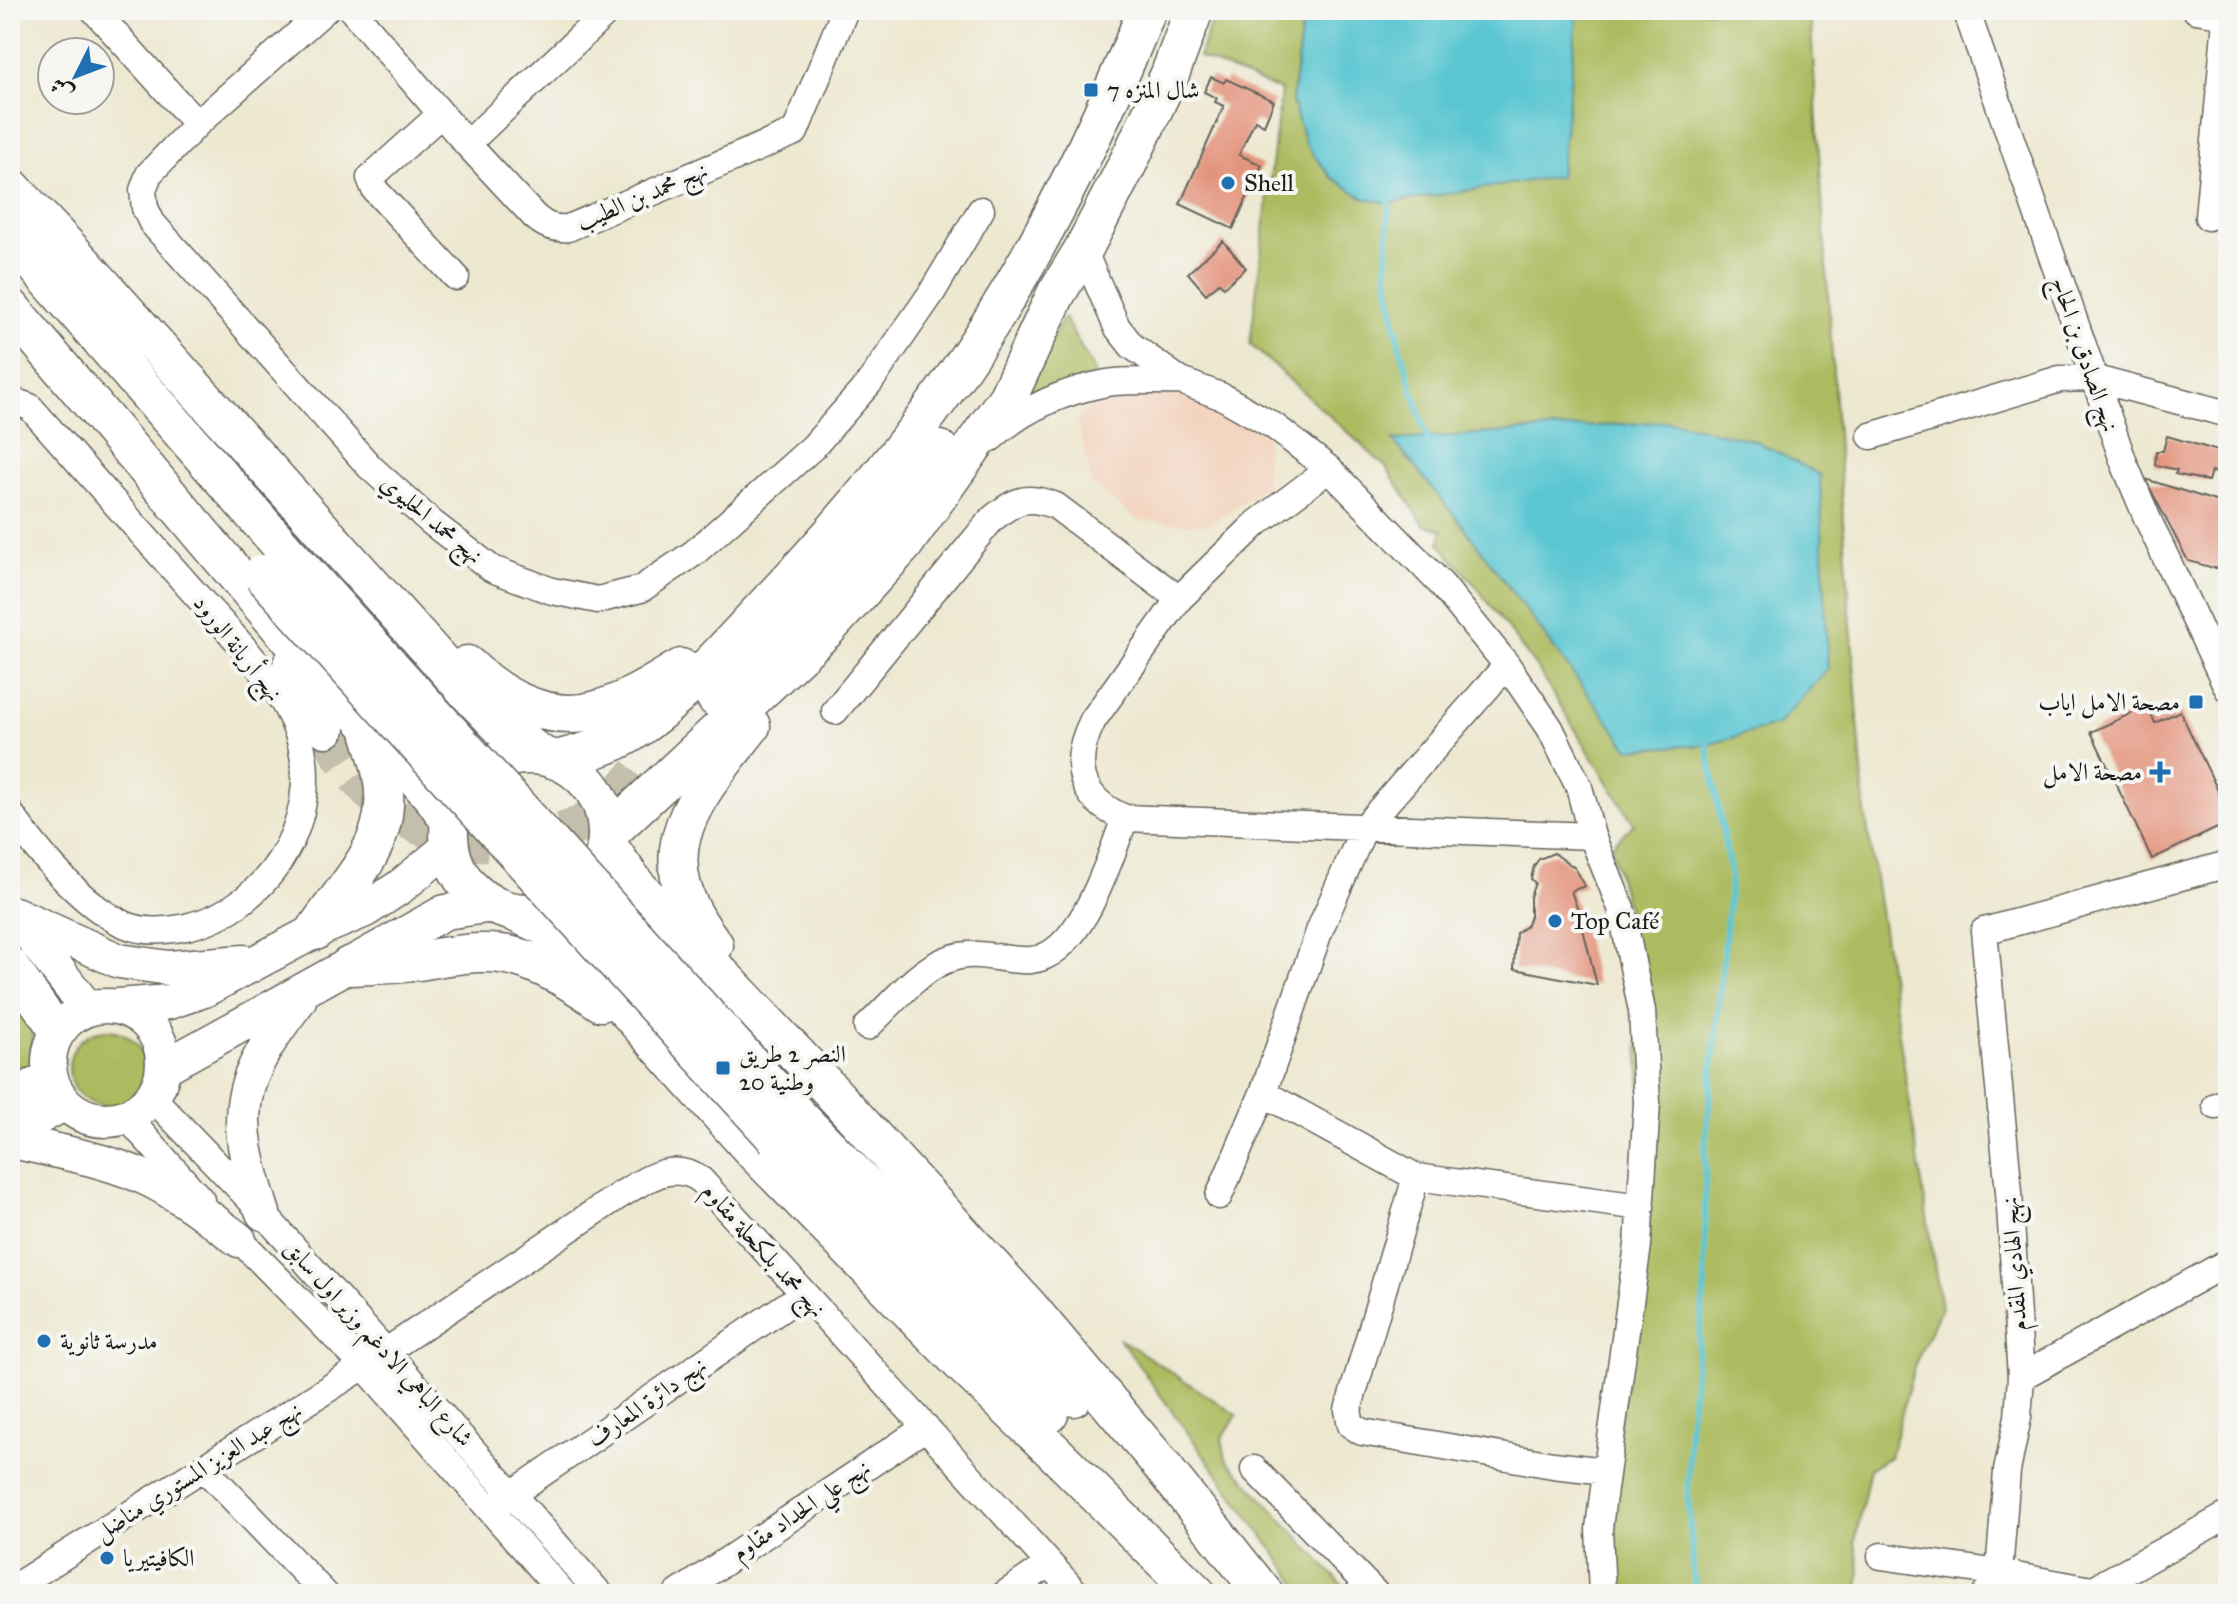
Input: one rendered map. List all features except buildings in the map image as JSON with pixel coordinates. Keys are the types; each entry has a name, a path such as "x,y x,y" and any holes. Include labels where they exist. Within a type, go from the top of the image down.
{"highway":[{"path":"450,833 458,797 473,777 494,762 518,755 550,758 597,749 630,733 698,678 836,531 894,457 989,325 1046,227 1089,144 1147,10"},
{"path":"637,774 796,620 846,567 919,479 1056,294 1083,250 1170,74 1194,10"},
{"path":"10,186 502,728 578,772 594,790 604,811 607,839 600,869 586,889 566,905 542,913 504,909"},
{"path":"10,236 273,562"},
{"path":"10,276 1212,1594"},
{"path":"820,1079 705,934 678,875 678,850 684,825 710,778 827,629 904,544 1008,397 1056,294"},
{"path":"22,321 147,493 297,671 326,728"},
{"path":"22,321 280,627 433,797 450,833 457,870 472,890 563,939 755,1153 964,1366 1197,1594"},
{"path":"282,486 477,675 524,706 544,711 573,714 597,710 632,696 690,662 787,584"},
{"path":"607,839 827,629"},
{"path":"315,931 376,842 384,806 381,771 369,728"},
{"path":"607,839 634,883 820,1079 1028,1306 1264,1594"},
{"path":"349,966 406,963 441,955 474,954 524,959 574,984 653,1042"},
{"path":"786,1126 1053,1375 1252,1594"}],"main road":[{"path":"450,833 400,887 365,910 315,931 204,990 169,1002 103,1007 70,1017 57,1031 48,1054 57,1090 78,1113 94,1119 110,1120 308,990 445,912 504,909"},
{"path":"12,911 119,961 169,968 208,967 268,958"},
{"path":"12,911 103,1007 137,1015 152,1029 161,1047 147,1094"},
{"path":"10,964 57,1031"},
{"path":"263,1213 242,1135 245,1097 254,1065 273,1034 308,990"},
{"path":"10,1097 57,1090"},
{"path":"10,1133 57,1090"},
{"path":"10,1140 86,1158 150,1180 186,1201 239,1240"}],"street":[{"path":"94,10 197,124"},
{"name":"نهج محمد الحليوي","path":"325,10 197,124 149,174 143,190 145,208 152,223 370,467 431,522 492,569 552,591 598,600 641,589 694,553 813,447 870,382 931,294 981,210"},
{"name":"نهج محمد بن الطيب","path":"352,10 467,144 543,223 555,229 568,228 795,132 845,10"},
{"path":"467,144 609,10"},
{"name":"نهج الصادق بن الحاج","path":"1966,10 2092,378 2148,520 2228,689"},
{"path":"2196,10 2227,13 2208,217"},
{"path":"441,114 370,178 375,190 456,277"},
{"path":"1083,250 1117,327 1132,346 1181,381 1223,397 1274,426 1329,469 1441,584 1507,665 1550,728 1579,787 1592,836 1621,908 1642,1011 1647,1103 1641,1207 1599,1529 1602,1594"},
{"path":"1871,436 2060,379 2092,378 2228,414"},
{"path":"937,497 993,437 1020,414 1065,394 1109,383 1181,381"},
{"name":"نهج أريانة الورود","path":"10,400 30,407 261,668 294,721 304,760 306,791 300,824 279,863 255,892 227,913 196,925 165,931 145,930 125,924 84,897 38,852 10,813"},
{"path":"1329,469 1257,523 1179,599 1082,740 1080,761 1092,799 1106,810 1125,818 1592,836"},
{"path":"835,711 991,520 1022,500 1039,499 1056,506 1179,599"},
{"path":"1219,1196 1263,1093 1320,929 1364,828 1507,665"},
{"path":"867,1027 922,976 944,961 972,953 1030,960 1047,956 1060,948 1093,902 1125,818"},
{"name":"نهج الهادي المقدم","path":"1993,1583 2007,1471 2018,1417 2021,1377 2009,1192 1984,931 2228,864"},
{"path":"1263,1093 1416,1177 1641,1207"},
{"name":"شارع الباهي الادغم وزير اول سابق","path":"147,1094 263,1213 600,1594"},
{"name":"شارع الباهي الادغم وزير اول سابق","path":"147,1094 170,1168 364,1366 564,1594"},
{"name":"نهج محمد بلكحلة مقاوم","path":"386,1351 620,1195 651,1177 671,1171 688,1171 701,1180 1077,1594"},
{"path":"1416,1177 1348,1410 1351,1425 1362,1432 1553,1465 1606,1471"},
{"path":"2021,1377 2228,1262"},
{"name":"نهج دائرة المعارف","path":"491,1508 803,1294"},
{"name":"نهج عبد العزيز المستوري مناضل","path":"10,1590 386,1351"},
{"name":"نهج علي الحداد مقاوم","path":"677,1594 926,1427"},
{"path":"204,1468 325,1594"},
{"path":"1254,1469 1376,1594"},
{"path":"1881,1556 1993,1583 2091,1592 2228,1515"},
{"path":"1005,1594 1049,1564"}],"shaded area":[{"path":"1157,390 1212,400 1267,436 1265,488 1206,526 1138,520 1093,486 1077,421 1103,392"}],"green space":[{"path":"1215,10 1304,10 1292,102 1560,176 1577,14 1669,10 1810,10 1865,812 1941,1308 1915,1364 1890,1457 1870,1468 1855,1542 1860,1569 1858,1594 1612,1594 1604,1533 1649,1231 1631,922 1611,846 1634,824 1539,671 1476,586 1439,543 1443,530 1424,525 1386,467 1250,344 1281,91 1199,57"},
{"path":"1064,317 1096,374 1017,404"},
{"path":"10,992 35,1026 30,1048 32,1070 10,1081"},
{"path":"107,1030 121,1033 134,1041 142,1054 145,1068 142,1082 134,1095 121,1103 107,1106 93,1103 80,1095 72,1082 69,1068 72,1054 80,1041 93,1033"},
{"path":"1119,1338 1237,1415 1222,1438 1226,1459 1351,1594 1305,1594"}],"water":[{"path":"1304,10 1578,10 1560,176 1389,203 1366,199 1331,177 1306,145 1292,102"},
{"path":"1670,421 1756,441 1820,475 1828,669 1777,725 1707,745 1629,749 1460,522 1393,440"}],"waterway":[{"path":"1389,203 1387,272 1399,344 1427,437"},
{"path":"1695,1594 1688,1497 1689,1428 1705,1285 1705,1149 1731,877 1707,745"}],"tunnel":[{"path":"326,728 342,757 361,782 383,803 408,820 436,833 465,840 497,843 530,840 566,830 598,813 637,774"}],"place":[{"name":"شال المنزه 7","path":"1091,90"},
{"name":"Shell","path":"1228,183"},
{"name":"مصحة الامل اياب","path":"2196,702"},
{"name":"مصحة الامل","path":"2160,772"},
{"name":"Top Café","path":"1555,921"},
{"name":"النصر 2 طريق وطنية 20","path":"723,1068"},
{"name":"مدرسة ثانوية","path":"44,1341"},
{"name":"الكافيتيريا","path":"107,1558"}]}
